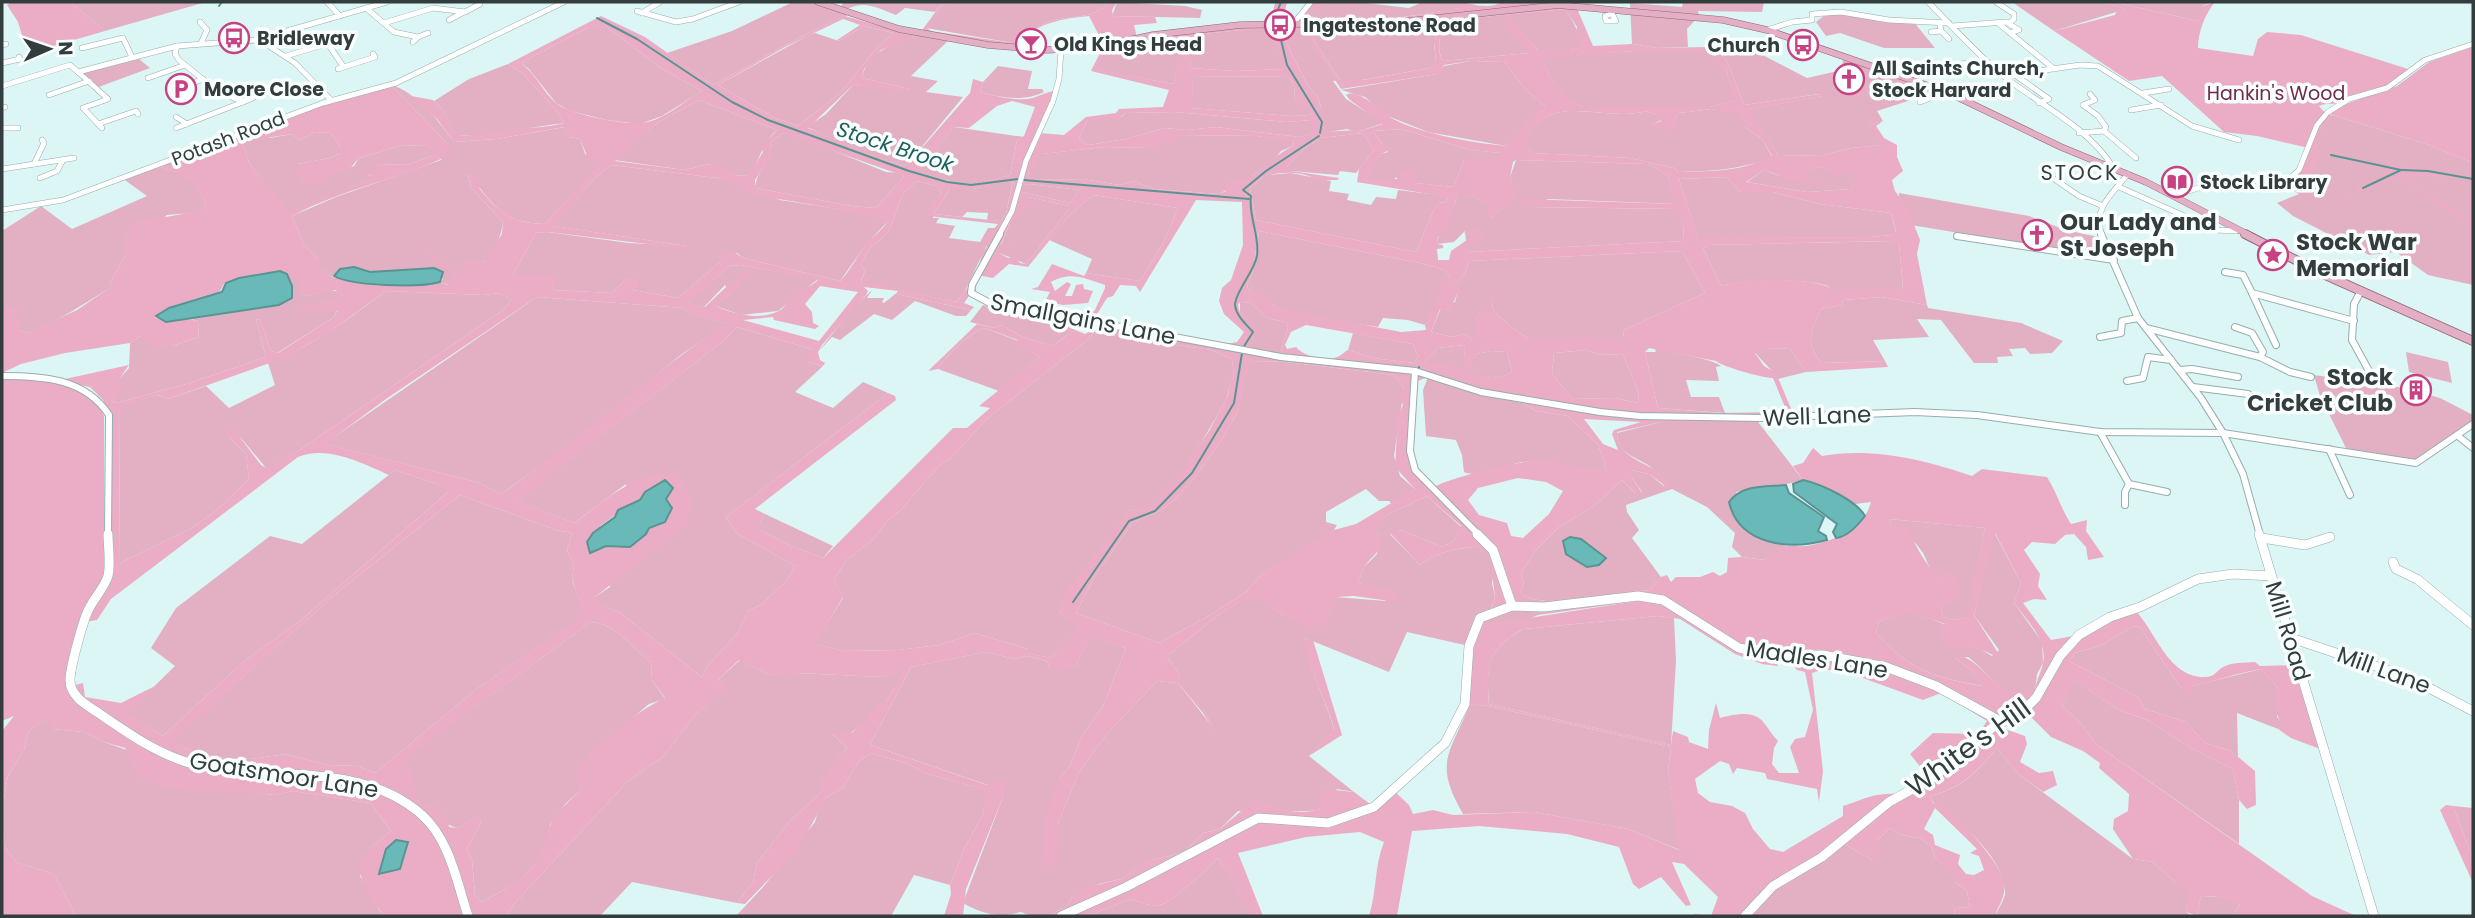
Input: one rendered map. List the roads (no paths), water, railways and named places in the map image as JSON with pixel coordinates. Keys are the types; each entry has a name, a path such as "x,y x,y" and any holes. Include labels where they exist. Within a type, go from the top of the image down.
{"main road":[{"path":"818,2 899,29 998,46 1061,50 1240,25 1401,22 1574,4 1611,12 1699,16 1766,30 1946,92 2062,147 2110,166 2124,180 2176,198 2361,291 2473,341"}],"street":[{"path":"327,2 340,16"},
{"path":"78,72 177,46 271,39 287,31 387,2"},
{"path":"661,2 639,12 669,21 684,21 739,2"},
{"path":"1294,23 1311,2"},
{"path":"1928,2 1987,62 2079,133 2110,160 2110,166"},
{"path":"1996,2 2015,17 2009,23"},
{"name":"Potash Road","path":"2,210 63,200 331,100 409,78 558,3"},
{"path":"449,20 480,4"},
{"path":"2002,6 2012,5"},
{"path":"366,8 391,30"},
{"path":"384,23 433,8 465,12"},
{"path":"1766,30 1791,22 1808,22 1812,20 1812,14 1833,12 1951,25 2009,23 2019,30 2010,33"},
{"path":"200,22 207,32 201,43"},
{"path":"1997,23 2053,68"},
{"path":"1940,24 1941,31 1950,39"},
{"path":"383,32 391,30 418,37"},
{"path":"1931,32 1941,31"},
{"path":"413,42 428,33"},
{"path":"286,56 349,37"},
{"path":"82,48 123,38 132,57"},
{"path":"271,39 269,46 286,56 331,100"},
{"path":"328,44 340,67 374,55 381,62"},
{"path":"2165,206 2207,183 2223,180 2286,182 2299,170 2317,125 2328,112 2349,99 2387,88 2426,60 2473,44"},
{"path":"177,46 176,57 185,65 216,90 243,102"},
{"name":"Smallgains Lane","path":"1061,50 1059,79 1053,101 1021,180 1012,211 971,285 971,293 988,302 1239,350 1415,371"},
{"path":"2,64 20,59"},
{"path":"1946,65 1987,62"},
{"path":"2,86 68,64 108,99"},
{"path":"148,78 185,65"},
{"path":"2003,76 2080,65 2098,66 2192,126 2239,140"},
{"path":"2014,74 2049,99 2039,103"},
{"path":"173,91 203,79"},
{"path":"49,95 89,82"},
{"path":"2142,93 2169,89"},
{"path":"1920,102 1946,92"},
{"path":"2090,94 2095,100"},
{"path":"74,111 116,97"},
{"path":"176,128 253,98"},
{"path":"2104,99 2083,105 2098,116 2106,126 2104,131"},
{"path":"2131,110 2161,105"},
{"path":"83,108 100,126 136,112"},
{"path":"176,117 187,124"},
{"path":"5,127 20,126"},
{"path":"2079,133 2104,131 2120,139 2127,153 2136,158"},
{"path":"34,164 44,143 42,140"},
{"path":"2118,154 2127,153"},
{"path":"2,169 74,158"},
{"path":"40,178 57,171 63,160"},
{"path":"2050,176 2079,197 2103,206 2124,180 2165,206 2216,230 2237,231"},
{"name":"Mill Road","path":"2103,206 2097,215 2097,225 2138,318 2193,387 2223,433 2243,474 2271,576 2374,916"},
{"path":"1957,236 2114,260"},
{"path":"2225,272 2242,275 2276,345"},
{"path":"2361,291 2354,304 2351,340 2369,371"},
{"path":"2252,293 2354,321"},
{"path":"2100,337 2121,333 2122,321 2138,318"},
{"path":"2235,327 2252,333 2263,352 2260,357"},
{"path":"2146,328 2260,357 2290,372 2311,377"},
{"path":"2127,381 2143,378 2146,359 2165,351"},
{"path":"2152,356 2172,360"},
{"path":"2180,370 2192,369 2238,377"},
{"path":"1061,916 1126,887 1258,818 1328,823 1374,807 1445,743 1465,704 1469,646 1480,618 1512,606 1493,551 1415,470 1410,451 1415,371"},
{"name":"Well Lane","path":"1415,371 1481,392 1640,416 1795,418 1915,412 1991,417 2100,432 2223,433 2416,463 2473,424"},
{"name":"Goatsmoor Lane","path":"2,376 53,381 85,389 105,407 109,415 108,576 87,613 70,680 78,697 159,751 192,764 235,772 332,778 388,790 426,819 443,845 468,916"},
{"path":"2193,387 2248,394"},
{"path":"2100,432 2129,484 2167,492"},
{"path":"2458,436 2473,448"},
{"path":"2329,449 2350,495"},
{"path":"2125,505 2125,492 2129,484"},
{"path":"2262,537 2300,546 2311,545 2330,537"},
{"path":"2394,568 2417,579 2473,625"},
{"name":"White's Hill","path":"1745,916 1773,886 1822,858 1889,802 1934,777 2000,721 2021,713 2036,698 2060,656 2079,635 2110,617 2140,607 2181,584 2233,573 2271,576"},
{"name":"Madles Lane","path":"1512,606 1544,607 1638,596 1662,600 1739,648 1772,655 1823,655 1886,667 1936,686 2000,721"},
{"name":"Mill Lane","path":"2291,638 2412,677 2437,688 2473,711"}],"water":[{"path":"354,267 370,272 434,268 443,272 440,282 417,285 370,284 334,276 340,269"},
{"path":"280,271 287,274 292,286 292,298 279,305 166,322 156,316 169,308 222,292 226,283 239,278"},
{"path":"665,480 673,488 666,499 672,508 665,522 649,528 646,534 630,547 606,546 590,553 587,542 593,533 615,517 618,510 640,500 645,492"},
{"path":"1803,480 1837,494 1854,504 1865,516 1856,527 1836,538 1833,532 1837,524 1794,492 1793,484"},
{"path":"1786,485 1789,493 1824,517 1818,531 1826,536 1827,540 1798,544 1768,541 1743,528 1735,517 1729,502 1740,492"},
{"path":"1570,537 1581,539 1606,558 1599,565 1587,567 1566,554 1563,541"},
{"path":"396,840 408,842 400,869 379,874 386,849"}],"waterway":[{"path":"219,6 222,2"},
{"name":"Stock Brook","path":"1278,21 1277,12 1281,2"},
{"path":"597,18 637,39 732,102 768,120 947,182 971,185 1018,179"},
{"name":"Stock Brook","path":"1278,27 1287,65 1322,122 1320,133"},
{"path":"1243,348 1253,332 1239,316 1235,305 1257,256 1251,196 1243,190 1266,171 1319,136"},
{"path":"2331,155 2401,170 2363,188"},
{"path":"2402,170 2428,171 2473,179"},
{"path":"1024,180 1249,199"},
{"path":"1073,602 1129,521 1155,511 1192,473 1234,403 1242,353"},
{"path":"1418,376 1419,367"}],"place":[{"name":"Ingatestone Road","path":"1280,25"},
{"name":"Bridleway","path":"234,38"},
{"name":"Old Kings Head","path":"1031,44"},
{"name":"Church","path":"1803,45"},
{"name":"All Saints Church, Stock Harvard","path":"1849,79"},
{"name":"Moore Close","path":"181,89"},
{"name":"Stock Library","path":"2177,182"},
{"name":"Our Lady and St Joseph","path":"2037,235"},
{"name":"Stock War Memorial","path":"2273,255"},
{"name":"Stock Cricket Club","path":"2416,390"}],"district":[{"name":"STOCK","path":"2080,173"}],"park label":[{"name":"Hankin's Wood","path":"2276,93"}]}
